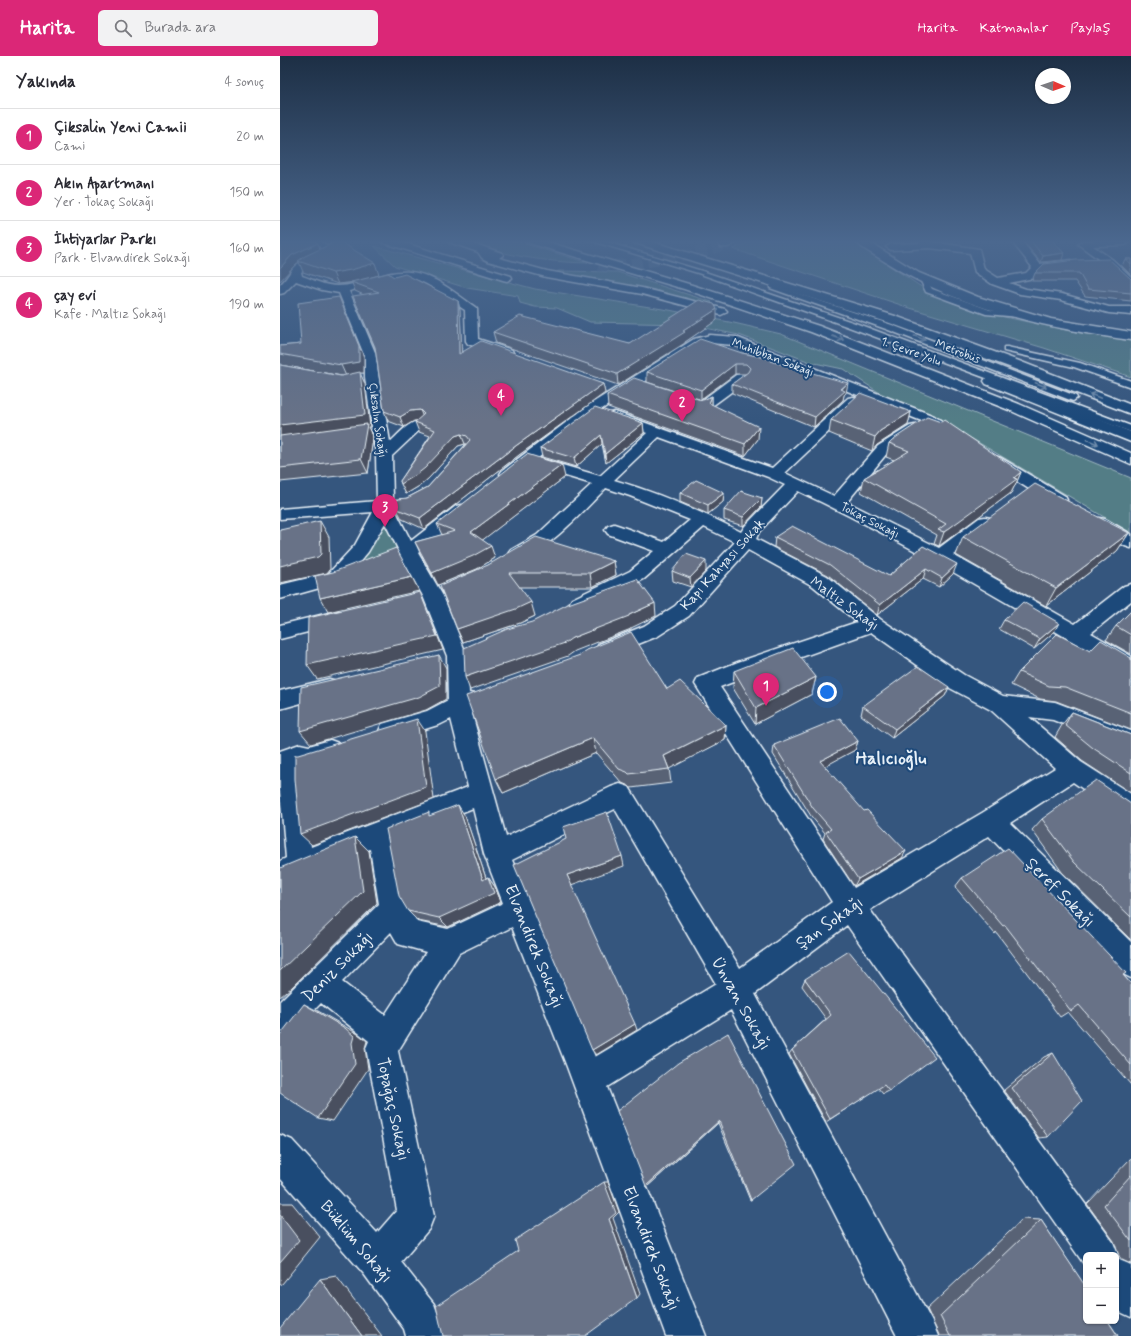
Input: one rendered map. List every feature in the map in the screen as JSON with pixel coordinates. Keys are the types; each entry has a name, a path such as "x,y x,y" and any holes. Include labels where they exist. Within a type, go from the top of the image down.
{"main road":[{"name":"Çıksalın Sokağı","path":"347,300 371,357 365,378 381,431 384,455 385,506 408,552"},
{"path":"456,300 471,309 472,341 517,357"},
{"path":"674,300 763,324 844,350 938,384 987,405 1057,427"},
{"path":"727,300 815,329 1014,406 1057,427 1131,459"},
{"name":"1. Çevre Yolu","path":"766,300 973,374 1131,437"},
{"name":"1. Çevre Yolu","path":"831,300 891,319 1131,410"},
{"path":"974,300 1024,315 1083,328 1131,336"},
{"path":"1005,300 1020,305 1069,316 1131,325"},
{"path":"1072,300 1109,310 1131,311"},
{"path":"639,302 735,316"},
{"name":"Muhibban Sokağı","path":"496,483 594,408 613,390 640,385 698,342 710,339 736,341 870,397 929,419 964,441"},
{"path":"1003,347 1131,396"},
{"path":"675,397 703,406 741,378"},
{"path":"774,474 855,399 870,397"},
{"name":"Tokaç Sokağı","path":"594,408 774,474 837,503 940,556 1131,666"},
{"path":"837,503 883,449 929,419"},
{"path":"384,455 419,424"},
{"path":"366,433 381,431"},
{"path":"504,562 550,542 602,483 657,431"},
{"path":"983,453 1028,490 1069,506"},
{"name":"Maltız Sokağı","path":"526,459 636,492 702,519 820,581 873,624 956,680 999,704 1073,769 1131,808"},
{"name":"Kapı Kahyası Sokak","path":"590,655 651,631 682,611 746,541 751,530 796,484"},
{"path":"280,514 385,506 405,503 415,498"},
{"path":"280,592 334,579 408,552 472,503"},
{"path":"334,579 362,548 385,506"},
{"path":"940,556 996,514"},
{"path":"1090,518 1131,542"},
{"path":"562,612 636,575 702,519"},
{"path":"614,530 667,549"},
{"name":"Elvandirek Sokağı","path":"408,552 433,595 457,654 459,705 497,854 588,1080 686,1336"},
{"path":"615,566 636,575"},
{"path":"1075,635 1131,591"},
{"path":"280,632 356,614"},
{"path":"873,624 746,668 706,684 850,906 1098,1252"},
{"path":"280,700 348,682"},
{"path":"375,736 433,718 459,705 491,694"},
{"path":"999,704 1055,711 1131,741"},
{"path":"346,745 309,756 300,754 284,760 290,869 482,793"},
{"name":"Şan Sokağı","path":"588,1080 736,989 850,906 991,821 1073,769"},
{"name":"Ünvan Sokağı","path":"497,854 620,795 736,989 918,1336"},
{"name":"Şeref Sokağı","path":"991,821 1131,963"},
{"path":"380,833 394,909 408,934 449,943 520,909"},
{"name":"Deniz Sokağı","path":"280,1023 394,909"},
{"name":"Topağaç Sokağı","path":"377,1261 416,1216 382,1048 449,943"},
{"path":"320,984 389,1037"},
{"name":"Büklüm Sokağı","path":"280,1152 377,1261 420,1318 426,1336"},
{"path":"1119,1281 1131,1298"}],"lane":[{"name":"Metrobüs","path":"780,300 852,325 1131,429"},
{"name":"Metrobüs","path":"810,300 854,314 960,353 1080,401"},
{"path":"1003,347 1077,365 1131,384"},
{"path":"1095,407 1131,422"}],"green space":[{"path":"519,300 603,300 669,310 781,334 1131,478 1131,533 942,421 883,395 843,369 810,362 739,335 685,324 590,322 557,308 535,307 520,303"},
{"path":"689,300 705,300 712,302 709,305"},
{"path":"885,300 945,300 981,312 1080,333 1131,341 1131,377 1044,348"},
{"path":"385,506 408,552 334,579"}],"building":[{"path":"320,300 340,300 359,346 359,362 341,365 280,354 280,346 301,344 298,303"},
{"path":"355,300 456,300 458,301 459,354 481,341 603,384 517,445 420,518 397,509 394,503 399,499 407,498 428,487 470,440 467,436 461,434 455,436 425,468 401,484 400,481 435,430 415,422 424,414 420,410 410,411 400,417 384,411 375,347"},
{"path":"699,300 714,304 717,309 683,331 685,332 617,374 493,332 520,316 630,344"},
{"path":"700,339 742,353 771,359 770,361 848,383 841,389 845,391 815,417 732,384 748,372 750,368 746,364 735,364 701,390 647,372"},
{"path":"280,365 341,376 360,372 365,415 280,425"},
{"path":"634,378 698,399 703,400 712,396 709,403 759,427 745,444 607,395"},
{"path":"860,393 911,412 880,431 875,437 831,420"},
{"path":"595,407 643,423 605,454 601,435 574,458 540,448"},
{"path":"927,417 941,422 944,420 1021,472 1014,478 1017,479 944,532 938,530 946,524 864,478 909,451 889,443"},
{"path":"367,424 361,459 280,468 280,436"},
{"path":"527,454 562,465 471,532 491,546 473,556 432,573 415,542 455,531 437,524"},
{"path":"696,480 724,493 708,505 680,493"},
{"path":"1035,484 1129,533 1056,588 963,537"},
{"path":"741,491 762,498 743,517 724,510"},
{"path":"320,521 321,554 318,557 280,566 280,530"},
{"path":"792,526 889,576 923,546 957,564 942,578 926,569 880,605 830,565 775,537"},
{"path":"536,537 614,561 590,573 509,573 531,602 516,609 457,629 440,586 488,565"},
{"path":"396,548 412,577 320,598 315,576 333,572"},
{"path":"686,554 706,561 690,578 672,571"},
{"path":"637,579 655,603 629,616 572,638 565,643 465,677 464,648 507,629 532,622 568,604"},
{"path":"420,592 437,636 307,665 308,618"},
{"path":"1023,602 1059,623 1040,639 1004,620"},
{"path":"1131,611 1131,635 1116,626"},
{"path":"631,632 667,689 680,681 726,725 664,756 669,769 629,774 619,769 593,738 496,779 466,696 580,655 587,650"},
{"path":"1057,634 1090,651 1101,640 1131,658 1131,713 1065,687 1049,686 1019,672"},
{"path":"793,648 816,677 756,708 734,671"},
{"path":"439,655 440,686 419,697 300,731 301,687"},
{"path":"918,666 949,687 895,729 863,706"},
{"path":"1072,712 1131,735 1131,773 1093,748 1065,725"},
{"path":"840,718 858,741 820,761 864,811 867,810 906,851 858,879 826,832 831,829 813,808 774,745"},
{"path":"417,719 426,787 300,834 295,779 295,755"},
{"path":"1096,780 1131,804 1131,917 1074,862 1042,819"},
{"path":"458,805 483,880 488,877 494,893 439,918 408,911 399,896 386,829 429,812 429,816"},
{"path":"607,812 622,856 567,875 635,1024 592,1050 514,865 566,839 563,827"},
{"path":"355,837 363,891 280,971 280,868"},
{"path":"1008,848 1126,973 1123,975 1131,984 1131,1065 1079,1005 1071,1011 1005,925 1003,926 962,878"},
{"path":"849,951 935,1057 889,1091 884,1085 830,1119 792,1050 831,1015 805,979"},
{"path":"304,1004 345,1028 354,1036 352,1043 355,1064 318,1118 280,1093 280,1035"},
{"path":"728,1033 796,1164 751,1200 719,1121 646,1186 617,1111 678,1063"},
{"path":"1053,1053 1082,1101 1048,1137 1012,1088"},
{"path":"1131,1175 1131,1241 1104,1205"},
{"path":"604,1182 616,1213 609,1219 637,1298 585,1336 443,1336 436,1306 518,1251 515,1240"},
{"path":"280,1215 299,1240 280,1262"},
{"path":"1041,1220 1083,1283 1083,1324 1110,1324 1118,1336 950,1336 940,1316"},
{"path":"320,1279 362,1336 280,1336 280,1328"}],"place":[{"name":"çay evi","path":"501,416"},
{"name":"Akın Apartmanı","path":"682,422"},
{"name":"İhtiyarlar Parkı","path":"385,527"},
{"name":"Çiksalin Yeni Camii","path":"766,706"}],"district":[{"name":"Halıcıoğlu","path":"891,758"}]}
